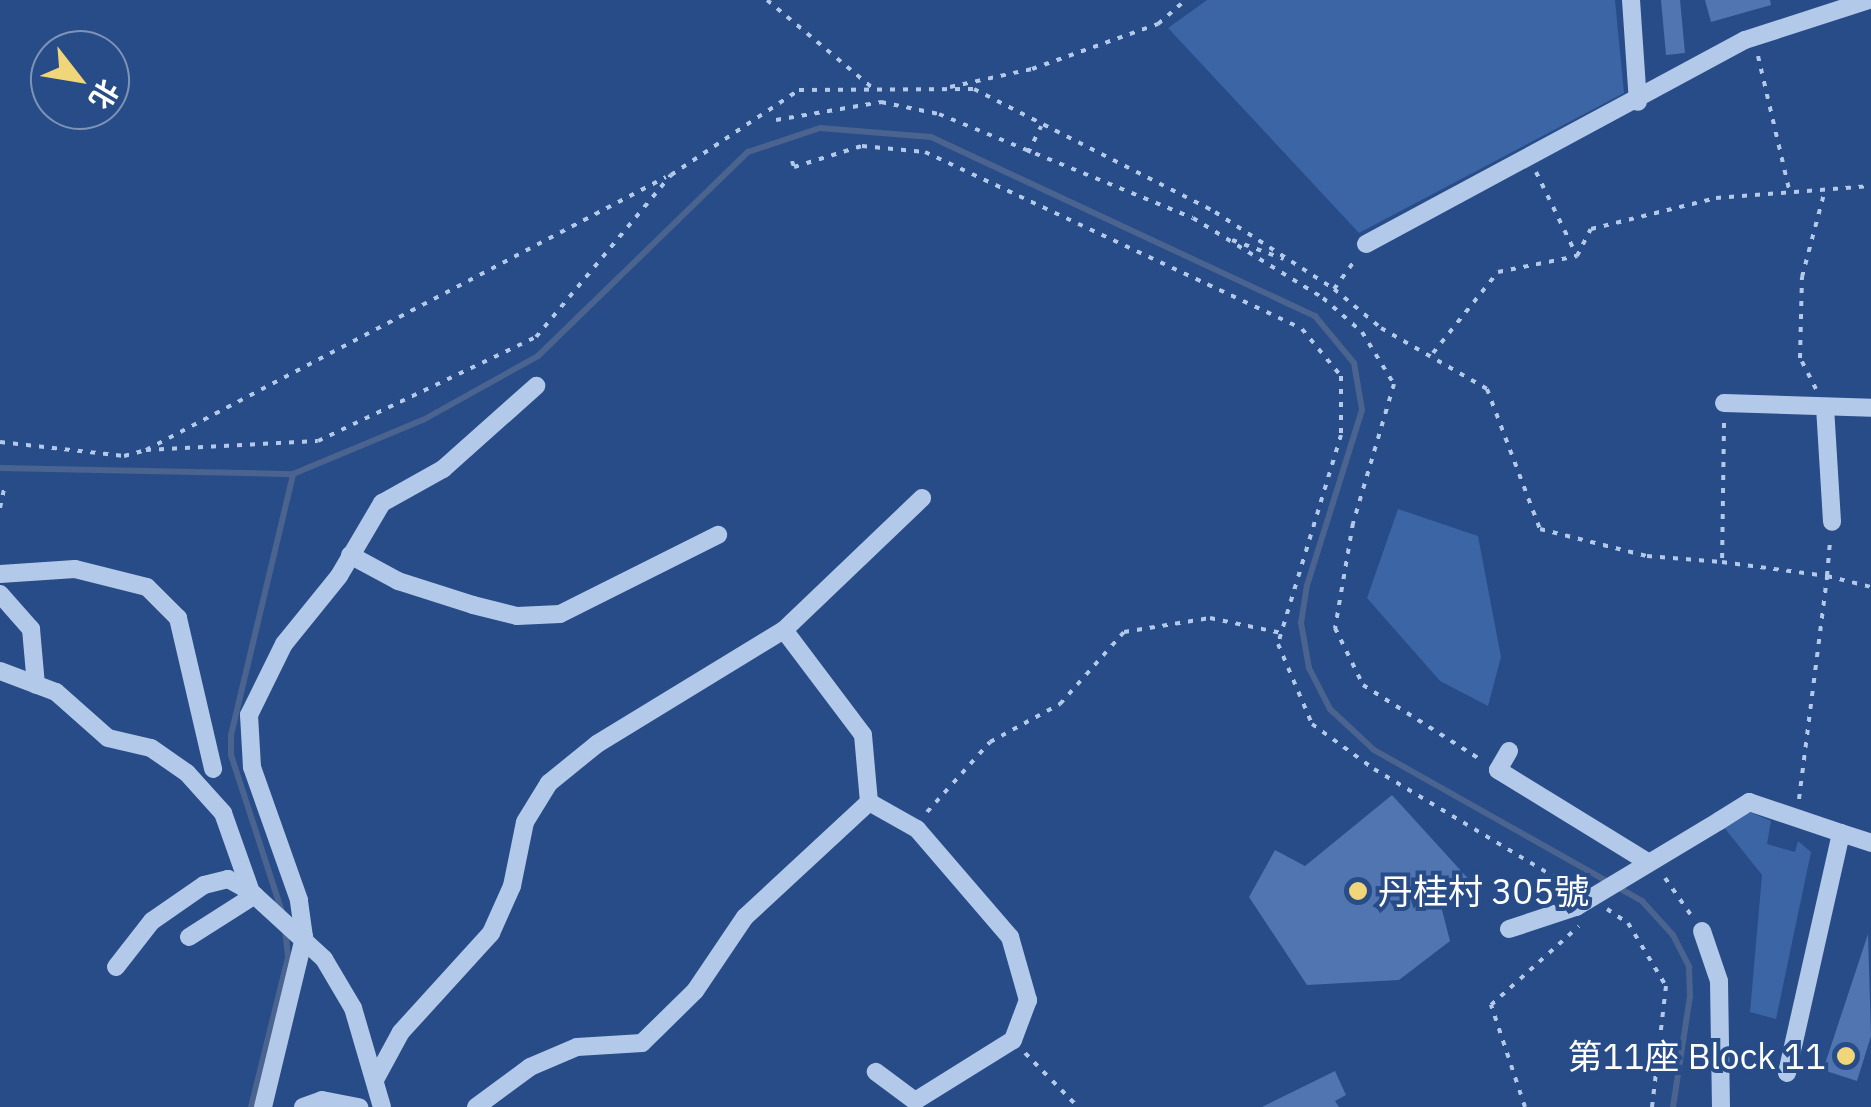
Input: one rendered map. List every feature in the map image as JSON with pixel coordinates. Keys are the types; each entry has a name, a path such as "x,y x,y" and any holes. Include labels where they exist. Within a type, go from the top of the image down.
{"street":[{"path":"1631,0 1638,102"},
{"path":"1366,244 1528,154 1638,102 1800,9 1867,0 1871,18"},
{"path":"263,1107 301,934 299,900 252,768 249,715 284,644 350,555 382,503 443,469 536,386"},
{"path":"1724,403 1871,408"},
{"path":"1825,406 1832,522"},
{"path":"376,1078 401,1032 492,934 512,886 525,822 549,783 597,744 784,630 922,498"},
{"path":"350,555 398,581 473,605 517,616 560,614 718,535"},
{"path":"0,574 75,569 147,587 178,618 213,770"},
{"path":"0,594 30,629 36,684"},
{"path":"784,630 863,735 869,802"},
{"path":"0,671 56,692 108,738 151,748 187,773 223,813 253,893"},
{"path":"1508,751 1498,770 1646,861"},
{"path":"869,802 917,829 1010,937 1028,1000 1013,1040 915,1101 876,1072"},
{"path":"476,1107 530,1067 577,1046 642,1044 695,991 745,917 869,802"},
{"path":"1509,929 1583,902 1749,802 1871,843"},
{"path":"1788,1073 1842,833"},
{"path":"116,967 152,921 204,885 228,879 253,893 301,934 353,1008 382,1107"},
{"path":"189,937 253,893"},
{"path":"1702,931 1719,981 1721,1107"},
{"path":"303,1107 322,1100 359,1107"}],"path":[{"path":"767,0 874,89"},
{"path":"940,89 1032,69 1158,24 1186,0"},
{"path":"1753,37 1790,193"},
{"path":"0,440 124,456 146,450 671,174 798,90 974,89 1215,212 1334,289 1382,328 1433,354 1487,390 1540,529 1648,556 1827,576 1871,587"},
{"path":"776,120 881,102 939,114 1220,235 1294,262"},
{"path":"1028,153 1041,124"},
{"path":"792,161 794,167 862,146 926,152 1302,329 1341,376 1341,436 1306,564 1278,644 1312,724 1374,769 1583,902 1628,923 1666,986 1652,1107"},
{"path":"1528,154 1577,256"},
{"path":"146,450 318,442 536,337 671,174"},
{"path":"1577,256 1591,229 1716,198 1871,186"},
{"path":"1825,190 1802,276 1800,358 1825,406"},
{"path":"1220,235 1323,298 1362,332 1394,384 1340,572 1335,628 1363,684 1400,718 1498,770"},
{"path":"1334,289 1366,244"},
{"path":"1433,354 1498,272 1577,256"},
{"path":"1722,562 1724,403"},
{"path":"0,508 4,489"},
{"path":"1796,818 1832,522"},
{"path":"917,829 990,742 1060,704 1124,632 1210,618 1281,634"},
{"path":"1374,769 1378,760"},
{"path":"1646,861 1670,883 1702,931"},
{"path":"1525,1107 1491,1006 1579,930 1583,902"},
{"path":"1718,1072 1795,1038"},
{"path":"1013,1040 1078,1107"}],"shaded area":[{"path":"1207,0 1615,0 1624,93 1359,233 1168,28"},
{"path":"1398,509 1478,536 1501,657 1488,706 1440,681 1367,598"},
{"path":"1750,812 1771,821 1767,844 1795,852 1798,841 1811,852 1776,1019 1750,1012 1762,875 1723,826"}],"building":[{"path":"1661,0 1680,0 1685,53 1666,55"},
{"path":"1705,0 1770,0 1771,5 1711,22"},
{"name":"丹桂村 305號","path":"1392,795 1473,884 1441,906 1450,941 1399,980 1307,985 1249,897 1275,850 1305,866"},
{"path":"1868,934 1871,1036 1857,1081 1823,1070"},
{"path":"1335,1071 1346,1095 1335,1101 1339,1107 1262,1107"}],"waterway":[{"path":"0,468 293,474 423,420 538,356 748,152 820,128 931,137 1315,316 1354,363 1362,410 1307,585 1301,623 1309,668 1330,709 1374,750 1642,901 1673,935 1689,967 1690,996 1673,1107"},
{"path":"283,915 231,755 231,735 293,474"},
{"path":"251,1107 288,957 285,928"}],"place":[{"name":"丹桂村 305號","path":"1358,891"},
{"name":"第11座 Block 11","path":"1846,1056"}]}
